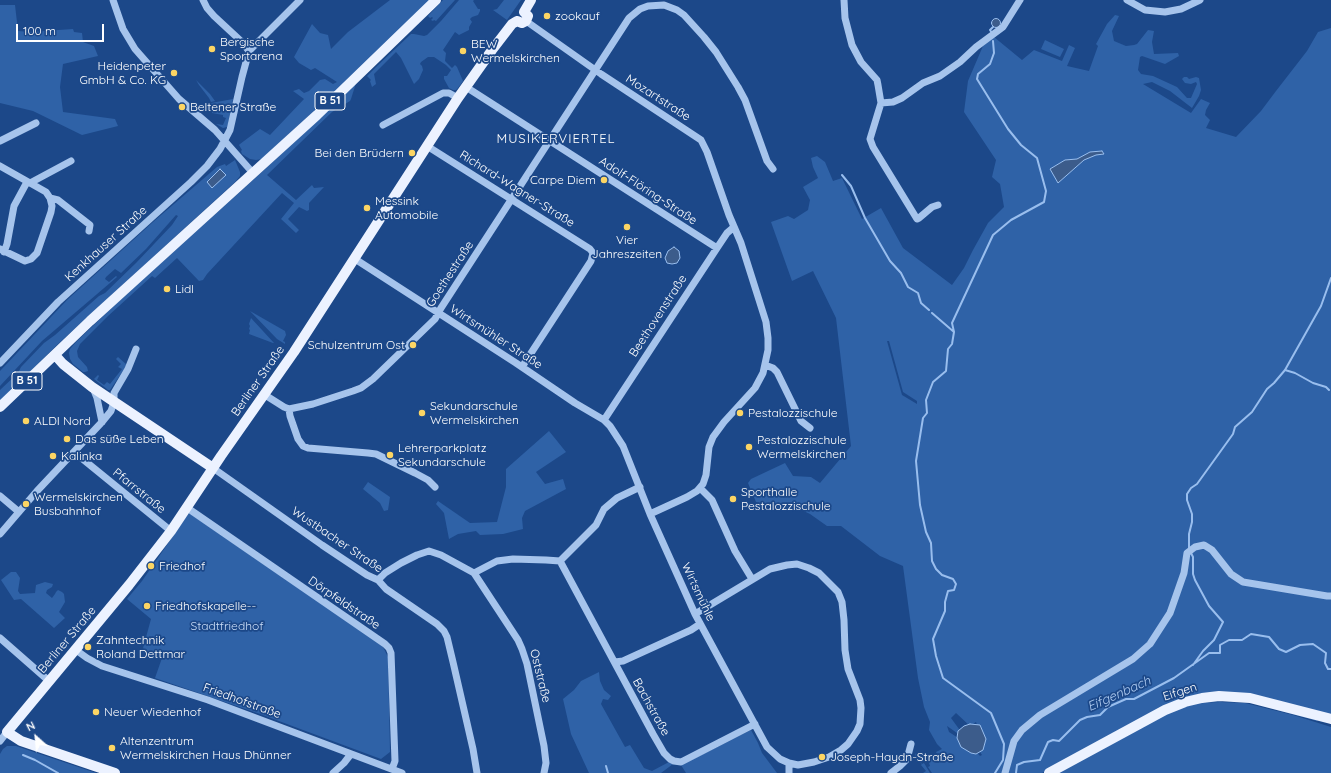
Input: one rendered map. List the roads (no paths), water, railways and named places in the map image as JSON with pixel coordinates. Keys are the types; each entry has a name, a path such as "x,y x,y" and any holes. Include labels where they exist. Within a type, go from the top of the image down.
{"main road":[{"name":"B 51","path":"0,407 90,321 317,115 436,0"},
{"name":"Berliner Straße","path":"7,732 139,573 171,531 186,507 265,395 355,260 458,98 512,24 523,18 531,0"},
{"path":"55,355 92,387 213,468"},
{"name":"Eifgen","path":"1049,773 1165,710 1185,702 1202,698 1219,696 1250,698 1331,719"},
{"path":"7,732 21,741 115,773"}],"street":[{"path":"113,0 123,29 136,49 179,99 204,120 253,173"},
{"path":"203,0 213,15 242,42 249,51"},
{"path":"224,140 232,125 249,51 300,0"},
{"path":"844,0 845,18 852,45 861,62 876,80 881,103 870,139 873,147 916,219 932,207 938,205"},
{"path":"881,103 897,100 912,92 923,83 940,76 960,62 987,38 1000,30 1006,24 1020,0"},
{"path":"1127,0 1144,10 1165,12 1182,9 1200,0"},
{"path":"647,3 664,5 677,10 684,15 704,37 738,87 767,161 772,169"},
{"name":"Goethestraße","path":"289,409 313,404 347,394 361,388 373,379 435,318 629,18 647,3"},
{"name":"Mozartstraße","path":"523,18 596,70 701,140 741,243 766,322 768,346 765,365 755,388 724,422 713,437 706,475 700,488"},
{"name":"Adolf-Flöring-Straße","path":"466,87 716,248"},
{"path":"382,126 443,93 449,93 458,98"},
{"path":"0,141 36,123"},
{"name":"Kenkhauser Straße","path":"0,362 58,302 198,176 220,150 224,140"},
{"name":"Richard-Wagner-Straße","path":"427,146 590,249 593,253 591,261 522,367"},
{"path":"1,168 28,183 46,192 50,198 52,206 51,212 37,253 31,259 25,261 2,251 7,244 14,206 28,183 71,161"},
{"path":"50,198 58,200 90,225 89,231"},
{"name":"Beethovenstraße","path":"604,420 716,248 727,233 734,227"},
{"name":"Wirtsmühler Straße","path":"355,260 438,312 575,403 604,420"},
{"path":"0,534 111,411 114,402 114,392 128,369 136,349"},
{"path":"765,365 773,368 777,372 801,421 810,428"},
{"path":"92,387 97,398 102,422"},
{"path":"265,395 289,409 290,416 300,442 305,448 376,454 428,480 434,487"},
{"name":"Wirtsmühle","path":"604,420 613,429 622,442 650,514 695,614 764,743 780,759 789,763"},
{"name":"Pfarrstraße","path":"74,452 171,531"},
{"name":"Wustbacher Straße","path":"213,468 322,545 367,575 378,580 386,589 437,624 444,631 447,637 475,755 477,773"},
{"path":"378,580 385,573 401,563 429,551 441,555 474,573 498,561 518,559 554,560 560,562 596,525 604,509 617,498 640,487"},
{"path":"650,514 687,497 700,488 712,500 735,551 752,579"},
{"path":"0,496 19,512"},
{"name":"Dörpfeldstraße","path":"186,507 389,648 391,653 395,761 392,770"},
{"path":"1005,773 1014,741 1022,730 1040,715 1133,659 1150,644 1170,613 1184,573 1187,553 1195,547 1204,545 1212,550 1231,574 1243,582 1331,596"},
{"name":"Bachstraße","path":"560,562 667,757 674,761 681,762 755,724"},
{"path":"695,614 762,573 780,566 797,564 819,572 838,592 843,607 846,662 849,674 860,700 860,724 848,744 834,754 814,762 798,765 789,763 789,773"},
{"name":"Oststraße","path":"474,573 518,640 522,649 529,671 544,746 546,763 544,773"},
{"path":"615,662 623,661 700,624"},
{"path":"0,638 49,681"},
{"name":"Friedhofstraße","path":"76,650 102,666 208,700 402,773"},
{"name":"Berliner Straße","path":"0,741 7,732"},
{"path":"891,773 908,759 911,744"},
{"path":"333,773 351,754"}],"waterway":[{"path":"992,33 990,30 993,27"},
{"path":"993,41 994,53 990,64 978,74 977,79 1008,129 1021,145 1037,158 1046,191 1044,202 1011,220 993,235 952,323 954,332 952,344 948,349 946,371 933,382 926,400 927,413 923,418 916,461 920,505 926,532 931,543 932,561 936,569 942,575 953,579 956,584 954,590 948,591 945,602 945,611 933,639 936,656 943,678 991,713 1004,744 1003,760 995,773"},
{"path":"842,175 851,186 865,218 890,261 901,273 908,287 918,293 921,303 929,310"},
{"path":"1189,549 1189,534 1192,514 1187,500 1187,494 1191,488 1197,484 1233,434 1235,427 1252,412 1267,389 1285,370 1321,306 1331,278"},
{"path":"932,313 954,332"},
{"path":"1285,370 1295,373 1313,383 1326,387 1329,390"},
{"path":"1191,553 1193,557 1193,574 1195,580 1209,606 1223,622 1214,640 1203,651 1193,665"},
{"name":"Eifgenbach","path":"1016,773 1017,765 1024,762 1040,760 1048,742 1053,740 1059,741 1080,720 1087,717 1100,715 1108,707 1126,699 1134,699 1174,678 1209,653 1220,653 1220,645 1229,640 1242,640 1251,634 1269,637 1279,649 1286,652 1300,645 1313,644 1326,653 1325,663 1328,669 1331,669"},
{"path":"23,755 58,773"},
{"path":"606,766 608,773"}],"place":[{"name":"zookauf","path":"547,16"},
{"name":"Bergische Sportarena","path":"212,49"},
{"name":"BEW Wermelskirchen","path":"463,51"},
{"name":"Heidenpeter GmbH & Co. KG","path":"174,73"},
{"name":"Beltener Straße","path":"182,107"},
{"name":"Bei den Brüdern","path":"412,153"},
{"name":"Carpe Diem","path":"604,180"},
{"name":"Messink Automobile","path":"367,208"},
{"name":"Vier Jahreszeiten","path":"627,227"},
{"name":"Lidl","path":"167,289"},
{"name":"Schulzentrum Ost","path":"413,345"},
{"name":"Sekundarschule Wermelskirchen","path":"422,413"},
{"name":"Pestalozzischule","path":"740,413"},
{"name":"ALDI Nord","path":"26,421"},
{"name":"Das süße Leben","path":"67,439"},
{"name":"Pestalozzischule Wermelskirchen","path":"749,447"},
{"name":"Lehrerparkplatz Sekundarschule","path":"390,455"},
{"name":"Kalinka","path":"53,456"},
{"name":"Sporthalle Pestalozzischule","path":"733,499"},
{"name":"Wermelskirchen Busbahnhof","path":"26,504"},
{"name":"Friedhof","path":"151,566"},
{"name":"Friedhofskapelle--","path":"147,606"},
{"name":"Zahntechnik Roland Dettmar","path":"88,647"},
{"name":"Neuer Wiedenhof","path":"96,712"},
{"name":"Altenzentrum Wermelskirchen Haus Dhünner","path":"112,748"},
{"name":"Joseph-Haydn-Straße","path":"822,757"}],"district":[{"name":"MUSIKERVIERTEL","path":"556,139"}],"park label":[{"name":"Stadtfriedhof","path":"227,626"}]}
